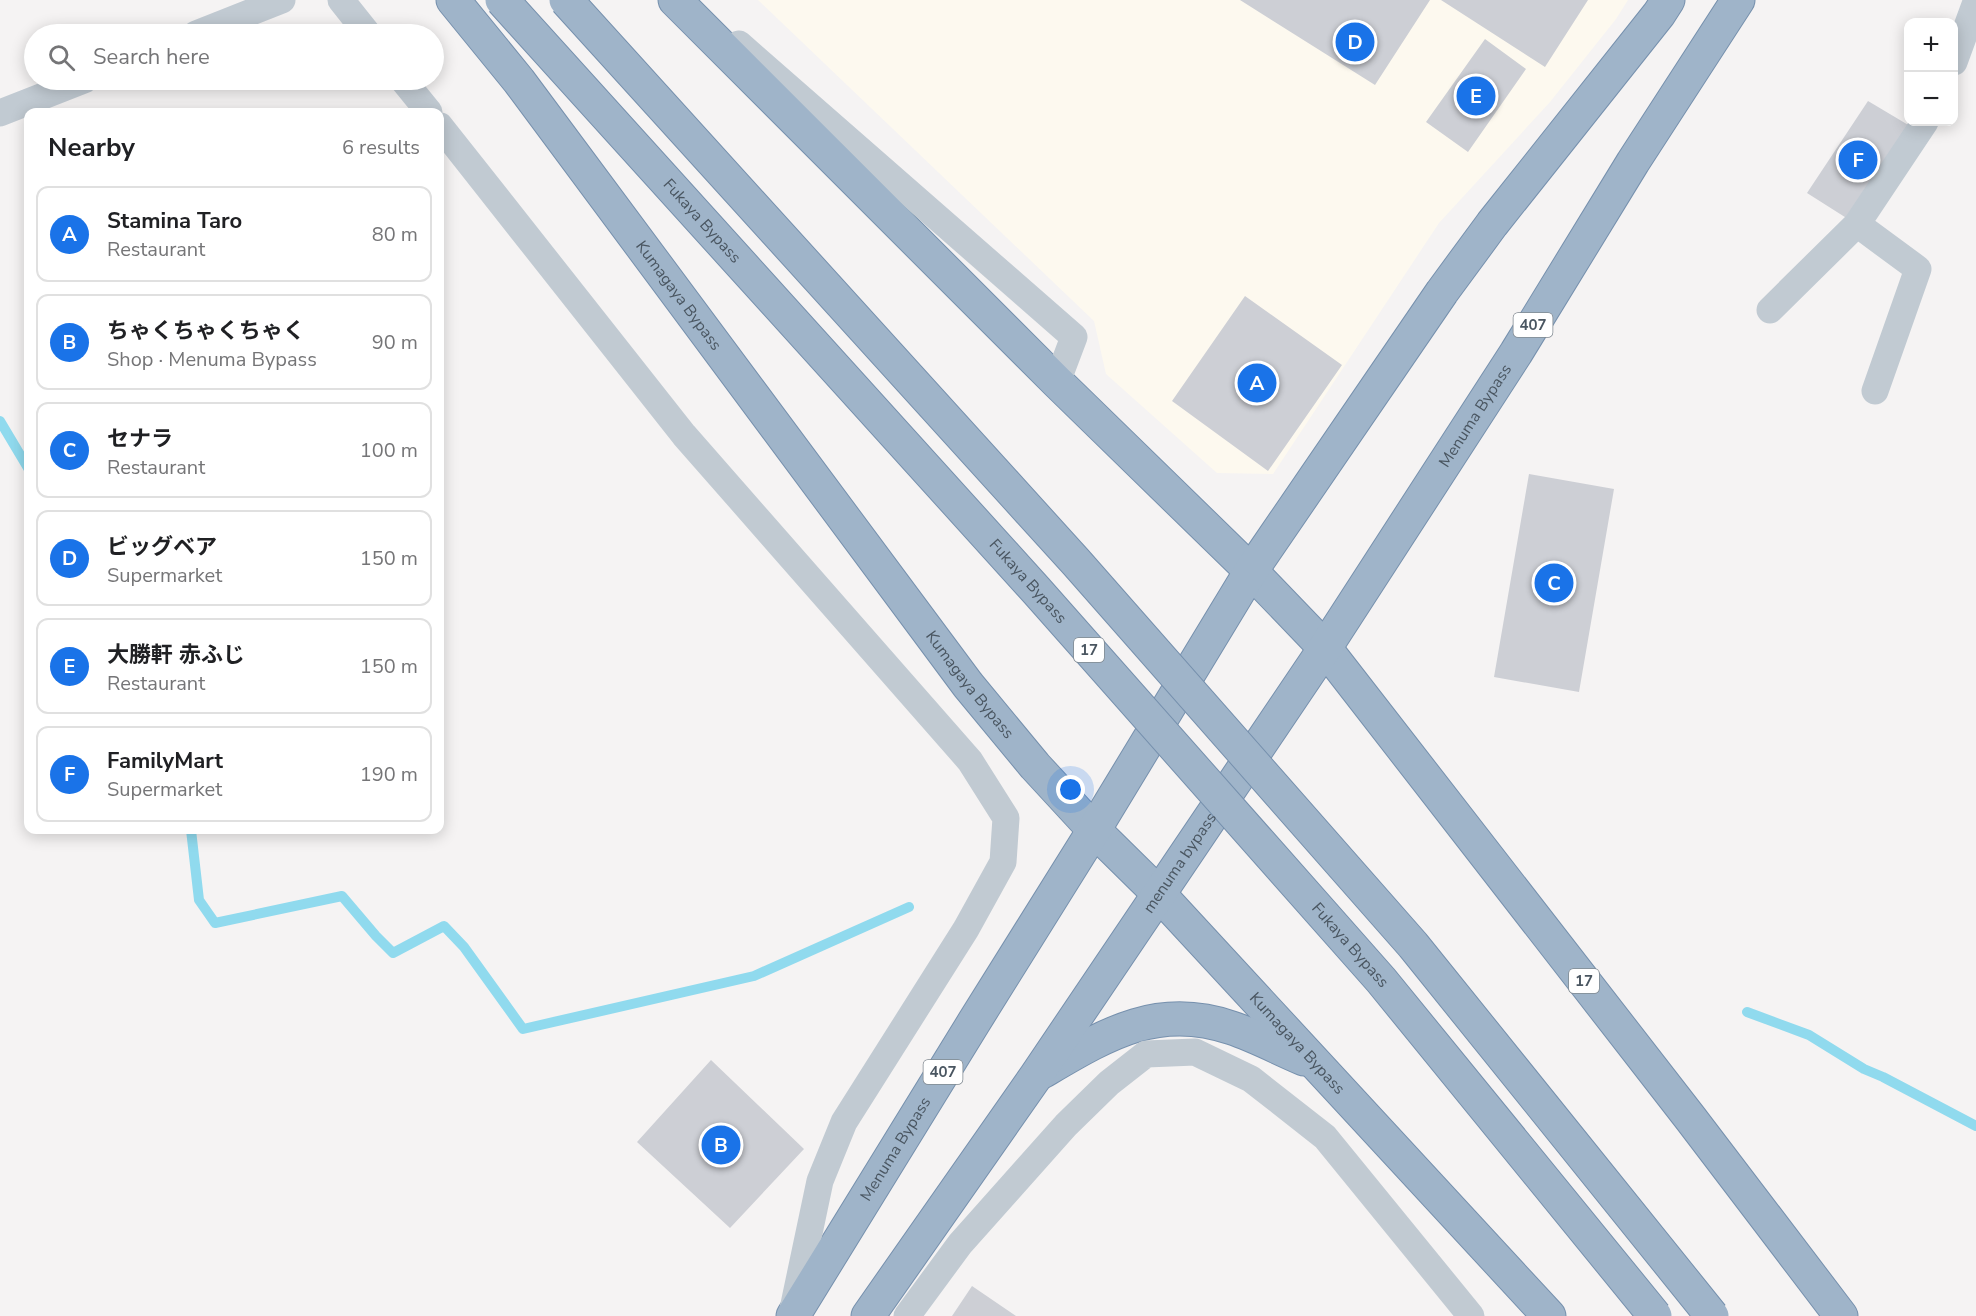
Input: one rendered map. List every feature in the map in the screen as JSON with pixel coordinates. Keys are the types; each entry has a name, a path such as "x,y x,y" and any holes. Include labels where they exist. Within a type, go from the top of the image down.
{"highway":[{"name":"Kumagaya Bypass","path":"453,0 519,81 968,685 1035,766 1094,830 1158,893 1549,1316"},
{"name":"Fukaya Bypass","path":"502,0 1044,598 1381,980 1655,1316"},
{"path":"566,0 1076,561 1413,945 1712,1316"},
{"name":"17","path":"675,0 1057,382 1251,571 1325,648 1677,1100 1841,1316"},
{"name":"407","path":"1094,830 1251,571 1442,292 1492,224 1668,0"},
{"name":"Menuma Bypass","path":"1325,648 1516,353 1633,162 1738,0"},
{"name":"menuma bypass","path":"1036,1076 1325,648"},
{"name":"Menuma Bypass","path":"792,1316 1094,830"},
{"name":"407","path":"868,1316 1036,1076 1100,1038 1141,1022 1190,1018 1231,1027 1317,1064"}],"street":[{"path":"221,24 282,0"},
{"path":"340,0 360,24"},
{"path":"689,0 1074,337 1057,382"},
{"path":"1958,49 1976,2"},
{"path":"0,113 59,90"},
{"path":"411,90 426,108"},
{"path":"1770,310 1857,224 1922,126"},
{"path":"444,131 684,435 970,761 1006,818 1004,862 966,929 844,1122 820,1180 792,1316"},
{"path":"1857,224 1918,269 1875,391"},
{"path":"907,1316 960,1244 1066,1125 1109,1083 1146,1054 1195,1052 1251,1078 1325,1137 1471,1316"}],"shaded area":[{"path":"758,0 1628,0 1616,19 1550,102 1439,223 1273,474 1217,473 1106,374 1094,321"}],"building":[{"path":"1240,0 1430,0 1375,85"},
{"path":"1441,0 1588,0 1545,67"},
{"path":"1485,39 1526,69 1468,152 1426,122"},
{"path":"1868,101 1904,122 1904,126 1910,126 1848,219 1807,193"},
{"path":"1245,296 1342,365 1268,471 1172,401"},
{"path":"1529,474 1614,489 1579,692 1494,677"},
{"path":"711,1060 804,1149 730,1228 637,1142"},
{"path":"972,1286 1016,1316 952,1316"}],"waterway":[{"path":"0,421 24,461"},
{"path":"191,834 199,900 215,923 342,896 393,953 444,926 464,947 523,1029 754,976 909,907"},
{"path":"1747,1012 1809,1035 1864,1069 1976,1126"}],"place":[{"name":"ビッグベア","path":"1355,42"},
{"name":"大勝軒 赤ふじ","path":"1476,96"},
{"name":"FamilyMart","path":"1858,160"},
{"name":"Stamina Taro","path":"1257,383"},
{"name":"セナラ","path":"1554,583"},
{"name":"ちゃくちゃくちゃく","path":"721,1145"}]}
